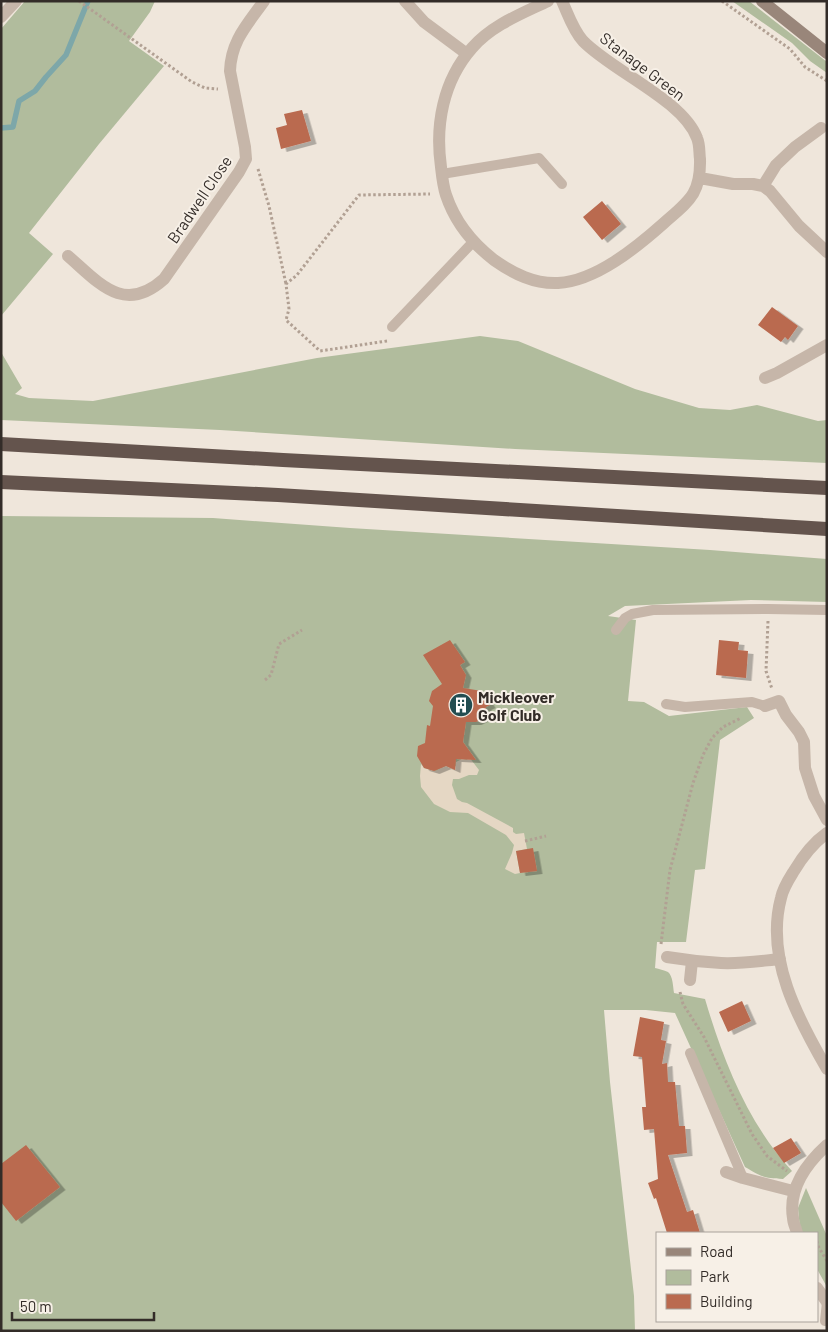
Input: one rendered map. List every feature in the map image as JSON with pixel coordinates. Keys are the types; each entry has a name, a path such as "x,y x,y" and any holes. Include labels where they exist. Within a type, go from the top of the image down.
{"highway":[{"path":"1,444 827,488"},
{"path":"1,482 278,495 827,529"}],"main road":[{"path":"762,1 827,53"}],"street":[{"path":"1,18 16,1"},
{"name":"Bradwell Close","path":"68,256 105,288 125,295 147,291 156,286 169,272 239,172 246,159 246,147 230,71 230,60 239,36 264,1"},
{"path":"405,1 424,22 467,54"},
{"path":"548,1 496,27 482,38 467,54 453,76 444,101 439,152 446,194 456,218 473,242 487,255 509,271 527,279 548,283 560,283 600,270 645,240 684,205 692,196 700,178 733,184 763,186 827,252"},
{"name":"Stanage Green","path":"562,1 582,39 607,60 666,102 687,121 698,140 700,178"},
{"path":"763,186 776,165 795,147 821,128"},
{"path":"766,378 827,345"},
{"path":"769,704 779,701 786,716 799,732 804,742 805,768 814,796 827,820"},
{"path":"827,833 812,846 787,882 781,897 778,925 780,959 785,984 796,1008 822,1052 827,1069"},
{"path":"667,957 722,963 780,959"},
{"path":"690,980 692,961"},
{"path":"797,1232 792,1217 796,1185 814,1156 827,1145"},
{"path":"726,1172 743,1178 796,1185"},
{"path":"818,1289 827,1302"}],"lane":[{"path":"442,174 539,158 562,184"},
{"path":"392,327 473,242"},
{"path":"616,630 625,618 632,614 653,610 827,610"},
{"path":"666,704 685,707 752,702 769,704"},
{"path":"690,1053 743,1178"},
{"path":"825,1322 827,1302"}],"path":[{"path":"79,1 192,82 205,88 234,89"},
{"path":"722,1 790,49 805,67 827,81"},
{"path":"246,147 259,172 271,215 286,284 289,309 286,320 320,351 393,340 392,327"},
{"path":"286,284 297,274 359,195 446,194"},
{"path":"667,957 659,956 670,870 693,783 703,755 712,738 723,728 750,712 769,704 772,685 766,671 768,609"},
{"path":"265,680 271,675 279,644 302,630"},
{"path":"525,841 546,836"},
{"path":"680,989 683,1004 704,1037 752,1134 767,1156 796,1185"},
{"path":"818,1246 827,1261"}],"green space":[{"path":"25,1 155,1 150,12 129,41 164,66 99,144 29,233 53,254 1,316 1,29"},
{"path":"732,1 749,1 827,62 827,73 810,61 792,43"},
{"path":"480,336 518,341 635,389 699,408 730,410 757,405 818,421 827,420 827,463 515,449 220,430 1,420 1,352 22,388 15,394 29,398 93,401 317,358"},
{"path":"1,516 213,518 827,559 827,602 751,600 625,606 608,616 636,620 628,701 644,702 669,716 747,707 754,718 720,740 705,869 695,870 686,942 657,942 655,968 670,974 674,993 705,999 729,1068 750,1112 776,1153 792,1171 783,1179 777,1179 755,1173 745,1167 675,1013 646,1010 604,1010 610,1082 634,1296 635,1331 1,1331"},
{"path":"806,1188 827,1236 827,1287 818,1271 818,1232 801,1232 798,1208"}],"shaded area":[{"path":"469,757 479,770 477,775 453,779 452,785 457,799 513,828 513,832 516,834 524,833 527,849 516,851 520,873 515,874 505,869 514,845 506,835 468,813 450,812 434,804 421,787 421,764 424,768 435,771 446,766 452,768 456,766 456,762 462,759 467,760"}],"building":[{"path":"302,110 311,141 281,149 276,128 287,125 284,114"},
{"path":"602,201 621,224 602,240 583,217"},
{"path":"772,307 798,326 788,340 785,337 781,342 758,325"},
{"name":"Mickleover Golf Club","path":"450,640 465,662 460,665 466,675 463,688 482,691 490,705 486,707 484,718 476,722 466,722 463,742 476,760 456,759 455,770 446,766 434,771 424,768 417,756 418,746 425,743 427,725 430,726 433,706 429,701 432,691 442,684 423,655"},
{"path":"719,640 739,642 738,650 748,651 746,678 716,675"},
{"path":"533,848 537,871 520,873 516,851"},
{"path":"742,1001 751,1021 728,1032 719,1012"},
{"path":"640,1017 664,1022 661,1040 666,1041 662,1064 667,1063 668,1082 675,1082 679,1126 685,1126 687,1153 668,1155 687,1212 693,1210 700,1232 667,1232 656,1198 654,1199 648,1183 658,1179 654,1129 644,1130 642,1107 646,1107 642,1057 633,1056"},
{"path":"791,1138 801,1153 784,1163 773,1148"},
{"path":"26,1145 60,1187 16,1221 1,1202 1,1164"}],"waterway":[{"path":"1,128 13,127 19,101 35,91 66,55 88,1"}],"place":[{"name":"Mickleover Golf Club","path":"461,705"}]}
